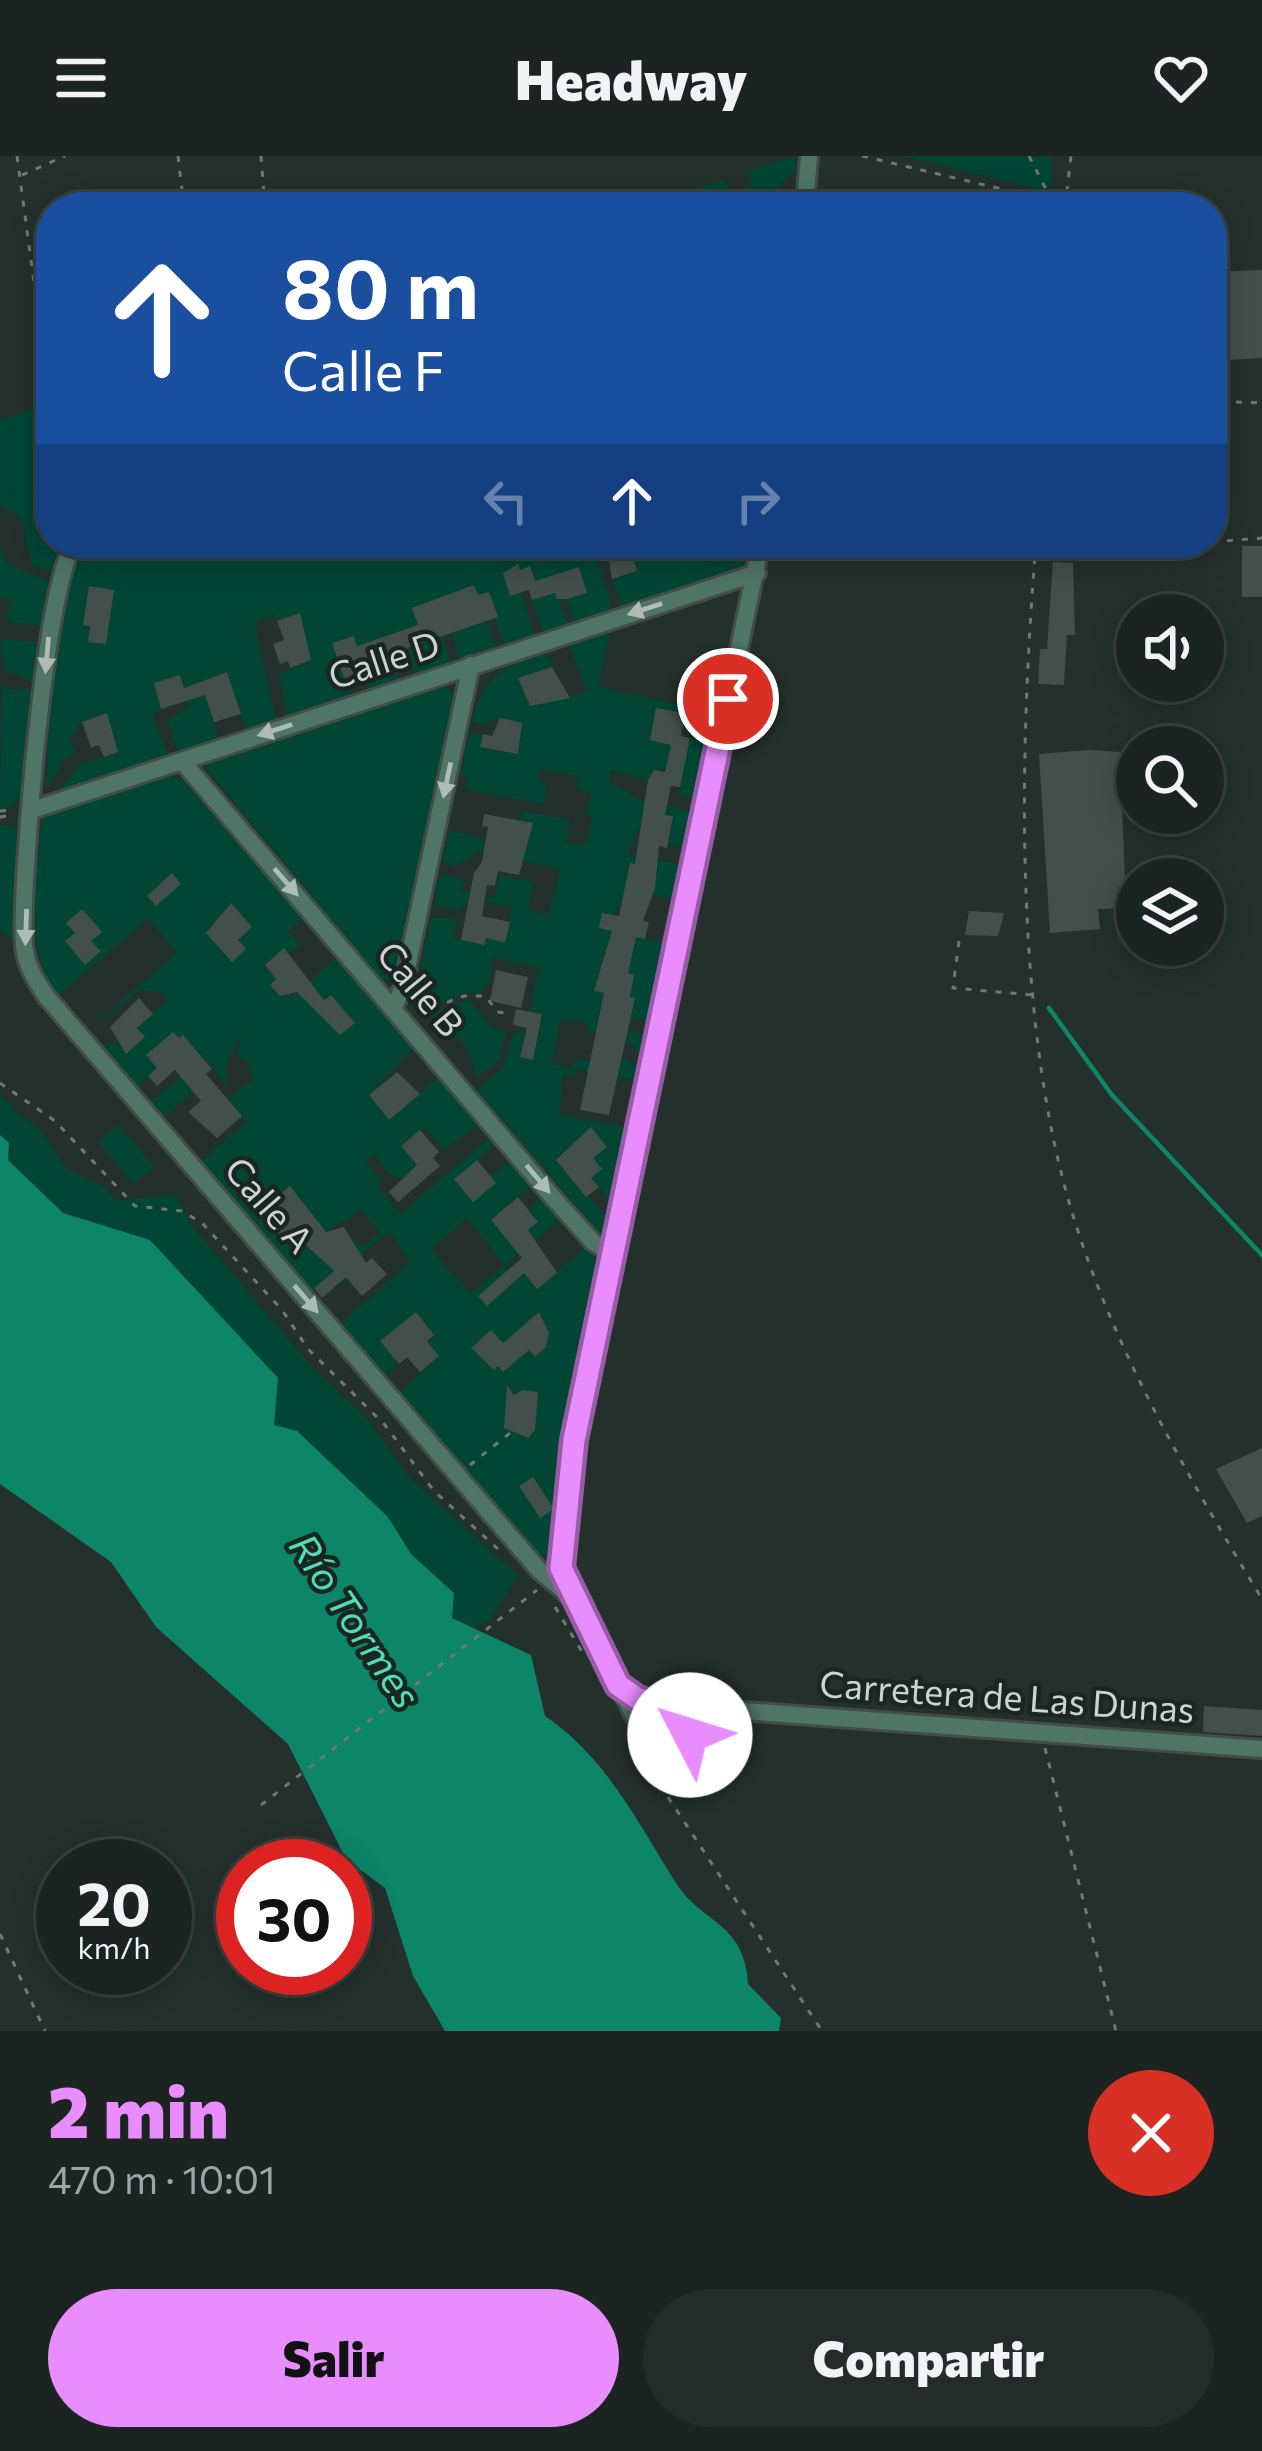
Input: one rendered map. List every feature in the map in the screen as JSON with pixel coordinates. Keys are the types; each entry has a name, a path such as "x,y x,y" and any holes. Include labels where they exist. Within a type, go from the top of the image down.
{"street":[{"path":"806,192 809,156"},
{"name":"Calle A","path":"69,558 56,587 32,810 24,943 28,968 46,996 539,1570 572,1598"},
{"path":"636,1736 649,1712 668,1705 688,1717 690,1735 670,1753 636,1736 618,1685 572,1598 561,1568 574,1440 759,558"},
{"name":"Calle D","path":"32,810 757,573"},
{"path":"407,1012 403,987 471,665"},
{"name":"Calle B","path":"182,761 407,1012 593,1242 612,1254"},
{"name":"Carretera de Las Dunas","path":"618,1685 638,1699 668,1705 1262,1749"},
{"name":"Carretera de Las Dunas","path":"690,1735 747,1712"}],"path":[{"path":"17,156 36,297"},
{"path":"20,176 65,156"},
{"path":"178,156 182,192"},
{"path":"261,156 264,192"},
{"path":"862,156 1016,192"},
{"path":"1029,156 1049,192"},
{"path":"1067,192 1071,156"},
{"path":"1236,403 1262,403"},
{"path":"1227,541 1262,538"},
{"path":"1035,558 1025,758 1034,995 1059,1161 1103,1299 1192,1483 1262,1599"},
{"path":"0,817 8,816"},
{"path":"959,941 952,988 1034,995"},
{"path":"407,1012 464,996 486,996 497,1012 512,1014"},
{"path":"0,1083 55,1120 135,1206 182,1211 202,1223 282,1310 308,1349 385,1425 434,1491 511,1561"},
{"path":"477,1458 510,1433"},
{"path":"524,1575 559,1610 590,1664"},
{"path":"261,1805 538,1589"},
{"path":"1043,1734 1116,2031"},
{"path":"636,1736 822,2031"},
{"path":"0,1934 46,2031"}],"shaded area":[{"path":"797,156 796,170 778,192 733,192 752,185 748,171"},
{"path":"902,156 1052,156 1052,184 1043,190"},
{"path":"724,179 730,192 684,192"},
{"path":"36,408 36,485 32,488 36,494 36,558 57,558 51,571 32,566 22,519 0,505 0,420"},
{"path":"0,545 6,563 48,581 41,626 8,622 10,599 0,598"},
{"path":"81,558 597,558 612,610 575,622 567,599 587,592 579,567 550,576 569,625 543,633 532,600 540,597 531,567 520,570 517,564 503,574 510,596 521,593 535,636 504,646 495,619 487,621 496,648 460,660 452,634 442,637 451,663 415,675 409,657 393,663 398,680 368,690 362,671 345,678 350,696 287,717 279,674 310,660 300,613 277,621 275,614 254,622 276,720 246,730 226,672 200,682 219,739 178,752 167,721 189,707 179,676 154,684 161,709 152,713 168,756 59,791 80,764 117,752 107,714 77,725 79,731 69,736 75,753 62,763 46,790 53,661 65,594"},
{"path":"633,558 745,558 742,566 622,607 612,579 637,571"},
{"path":"610,631 598,687 713,712 709,730 683,724 685,713 657,708 650,739 688,747 690,738 707,741 695,799 679,796 684,768 654,770 651,781 612,770 609,781 641,800 692,811 685,848 668,844 673,816 646,811 628,854 681,865 674,900 649,895 646,910 617,905 615,916 649,922 646,939 665,943 649,1022 631,1018 628,1030 646,1035 642,1053 620,1037 586,1031 587,1023 560,1019 552,1064 571,1068 577,1059 620,1068 623,1057 639,1070 636,1081 577,1069 576,1076 563,1075 559,1114 627,1128 611,1203 599,1187 587,1197 608,1217 601,1235 477,1090 502,1069 514,1033 526,1030 520,1057 533,1059 542,1015 530,1012 539,968 493,958 489,983 478,994 461,995 430,1008 412,1007 431,918 457,919 453,938 484,945 486,939 505,942 512,907 472,898 458,910 434,906 440,873 464,881 462,891 494,898 500,875 533,882 528,910 549,915 560,869 478,851 455,867 443,860 449,831 520,850 533,824 520,821 522,811 570,820 566,842 585,846 592,816 586,814 591,793 576,789 579,776 540,769 538,782 547,784 543,804 465,789 467,777 461,772 469,734 483,734 481,747 517,754 521,739 500,718 484,725 472,722 482,694 506,668 546,652 552,667 520,682 530,706 587,692 569,645"},
{"path":"0,639 39,642 35,683 4,669"},
{"path":"445,686 455,695 397,978 384,983 204,766"},
{"path":"2,688 34,691 23,794 10,808 0,808"},
{"path":"170,775 182,779 302,918 288,931 300,945 289,954 284,949 265,965 276,979 270,985 279,996 287,990 292,996 337,958 414,1048 369,1095 390,1119 439,1077 479,1123 444,1150 424,1127 401,1146 417,1165 402,1179 387,1173 376,1154 366,1161 379,1178 382,1175 378,1188 400,1214 490,1137 496,1143 477,1160 490,1176 510,1160 532,1185 491,1220 510,1244 538,1222 529,1210 542,1198 561,1219 511,1260 501,1281 479,1297 487,1306 507,1289 516,1263 537,1289 586,1248 595,1259 598,1278 563,1452 557,1546 548,1556 538,1554 399,1393 439,1356 427,1341 434,1334 416,1312 381,1341 399,1364 385,1376 341,1324 410,1262 390,1232 359,1255 353,1283 338,1284 330,1275 312,1290 201,1161 247,1122 228,1100 252,1080 249,1063 237,1056 242,1033 226,1067 226,1087 206,1059 183,1079 193,1092 163,1117 151,1102 191,1069 178,1068 157,1086 148,1077 138,1087 100,1044 117,1043 127,1053 145,1038 137,1028 167,999 164,993 140,990 88,1029 177,953 151,922 147,919 59,995 39,958 35,936 41,826 48,816","holes":["361,1210 380,1232 363,1247 355,1239 328,1264 305,1246","467,1218 505,1265 470,1294 431,1249"]},
{"path":"0,825 16,827 19,834 13,940 0,931"},
{"path":"469,999 491,1027 506,1032 500,1059 477,1077 466,1046 428,1014"},
{"path":"0,1093 18,1115 39,1127 67,1169 105,1187 116,1201 175,1194 191,1225 311,1366 369,1421 410,1478 518,1576 489,1621 470,1628 451,1617 453,1593 411,1554 388,1517 274,1425 277,1378 150,1240 63,1213 8,1160 9,1143 0,1135"},
{"path":"118,1125 154,1167 133,1184 98,1142"}],"water":[{"name":"Río Tormes","path":"0,1135 9,1143 8,1160 63,1213 150,1240 278,1378 274,1425 297,1431 388,1517 411,1554 454,1593 452,1618 531,1655 545,1716 603,1771 686,1896 730,1935 745,1964 748,1984 781,2018 779,2031 445,2031 413,1976 385,1888 372,1878 372,1839 336,1839 288,1744 156,1627 111,1562 0,1484"}],"building":[{"path":"1262,270 1262,358 1229,360 1228,447 1227,447 1227,271"},
{"path":"1242,546 1262,546 1262,597 1242,597"},
{"path":"608,558 633,558 637,571 612,579"},
{"path":"1053,562 1073,563 1075,635 1067,635 1064,685 1038,684 1040,649 1047,649"},
{"path":"518,564 520,570 530,566 535,581 579,567 587,593 557,599 555,593 532,600 529,590 510,596 503,573"},
{"path":"474,585 478,595 489,592 498,617 407,648 410,656 344,678 332,643 354,636 357,646 418,625 412,608"},
{"path":"89,586 114,590 106,644 88,642 90,626 83,625"},
{"path":"300,613 311,660 290,668 288,661 280,664 273,644 284,640 277,621"},
{"path":"552,667 570,698 530,706 518,678"},
{"path":"227,672 241,714 214,722 205,695 161,709 154,683 180,675 184,688"},
{"path":"656,708 685,713 681,736 690,738 680,787 671,786 665,815 673,816 667,848 659,846 655,888 643,921 649,922 645,939 636,937 628,973 634,975 630,997 635,998 609,1115 580,1110 604,993 594,991 612,931 599,928 602,913 619,916 630,863 635,864 648,780 654,770 665,772 671,745 650,740"},
{"path":"107,713 118,752 104,757 99,745 91,748 82,722"},
{"path":"500,718 522,723 518,754 480,747 483,734 492,736"},
{"path":"1116,752 1116,834 1123,834 1124,858 1116,858 1116,908 1098,909 1100,929 1050,933 1039,754"},
{"path":"484,814 533,823 519,875 498,871 495,886 487,885 482,916 510,922 505,943 486,938 484,945 461,940 474,873 482,862 488,827 482,826"},
{"path":"172,873 181,884 156,906 147,896"},
{"path":"231,903 252,927 238,940 246,949 232,962 206,933"},
{"path":"82,909 102,932 91,941 101,951 85,965 65,941 75,933 66,923"},
{"path":"969,911 1004,913 998,936 965,935"},
{"path":"284,948 324,1000 331,995 355,1023 340,1035 297,992 280,996 270,985 276,979 265,965"},
{"path":"496,970 528,977 521,1008 490,1001"},
{"path":"139,998 153,1014 137,1028 145,1037 126,1054 110,1027"},
{"path":"516,1009 542,1014 533,1060 520,1057 527,1028 513,1025"},
{"path":"173,1032 179,1038 183,1035 212,1069 206,1074 242,1116 217,1138 188,1112 201,1101 175,1070 157,1086 148,1076 157,1068 146,1055"},
{"path":"397,1072 420,1094 389,1120 369,1095"},
{"path":"591,1127 607,1147 593,1158 602,1169 591,1178 599,1187 586,1197 556,1160"},
{"path":"420,1130 439,1152 433,1158 440,1166 398,1202 389,1192 417,1165 401,1146"},
{"path":"477,1160 496,1183 473,1202 454,1179"},
{"path":"290,1186 326,1232 344,1227 366,1263 372,1258 387,1274 362,1296 346,1277 322,1298 314,1288 334,1271 291,1231 282,1238 271,1225 267,1215 273,1210 268,1204"},
{"path":"518,1197 538,1222 528,1230 557,1273 537,1289 524,1273 487,1306 478,1296 522,1258 491,1220"},
{"path":"416,1312 434,1335 427,1341 439,1356 420,1372 407,1357 399,1364 380,1341"},
{"path":"539,1312 549,1333 546,1347 535,1357 529,1350 503,1372 498,1366 494,1370 471,1348 491,1330 503,1343"},
{"path":"507,1385 514,1395 523,1390 538,1392 535,1430 528,1438 504,1428"},
{"path":"1262,1448 1262,1516 1247,1523 1216,1469"},
{"path":"533,1477 554,1509 540,1518 519,1486"},
{"path":"1204,1706 1262,1710 1262,1736 1203,1732"}],"waterway":[{"path":"1049,1008 1112,1095 1262,1255"}],"route":[{"path":"690,1735 691,1726 682,1710 638,1699 618,1685 561,1568 574,1440 728,699"}]}
